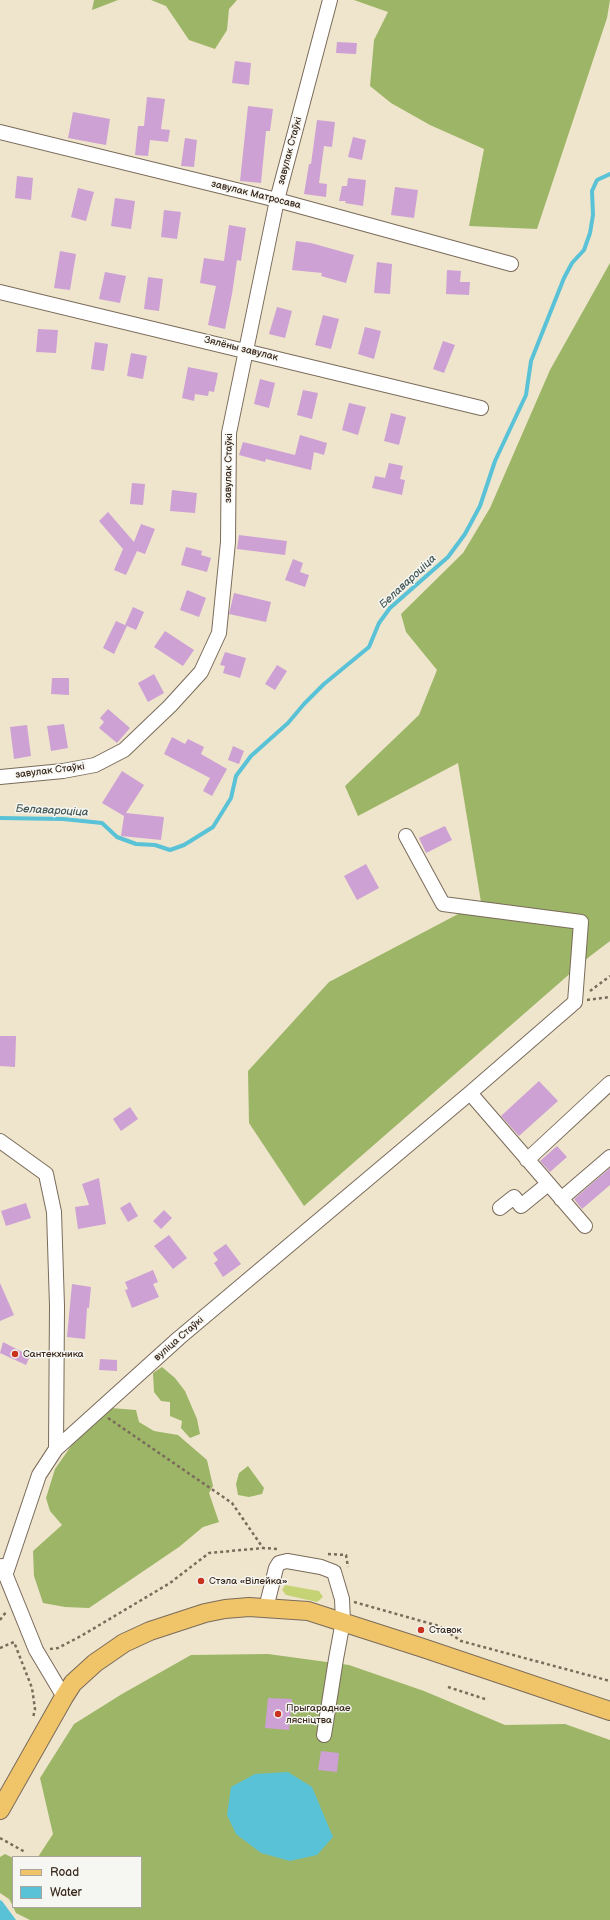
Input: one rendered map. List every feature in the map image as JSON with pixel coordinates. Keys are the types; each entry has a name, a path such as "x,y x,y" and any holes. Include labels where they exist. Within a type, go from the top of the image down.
{"main road":[{"path":"2,1807 73,1683 95,1663 124,1643 150,1631 205,1613 225,1609 266,1608 308,1612 343,1621 610,1711"}],"street":[{"name":"завулак Стаўкі","path":"0,777 63,771 95,765 124,750 170,706 201,672 219,633 228,542 229,433 277,200 328,4"},
{"name":"завулак Матросава","path":"0,132 277,200 511,264"},
{"name":"Зялёны завулак","path":"0,292 246,350 481,408"},
{"path":"406,836 443,904 580,922 575,1002"},
{"name":"вуліца Стаўкі","path":"6,1573 39,1475 56,1449 179,1338 470,1093 575,1002"},
{"path":"527,1160 610,1083"},
{"path":"470,1093 585,1226"},
{"path":"0,1142 46,1174 54,1220 57,1306 56,1449"},
{"path":"561,1199 610,1157"},
{"path":"500,1208 514,1197 521,1206 548,1184"},
{"path":"0,1560 36,1650 64,1697"},
{"path":"266,1608 276,1568 279,1563 287,1561 321,1567 334,1572 340,1590 343,1621 324,1735"}],"path":[{"path":"575,1002 610,976"},
{"path":"575,1002 610,997"},
{"path":"98,1411 232,1503 263,1548"},
{"path":"23,1663 36,1650 58,1648 81,1636 170,1583 209,1553 263,1548 278,1549"},
{"path":"324,1553 346,1555 348,1571"},
{"path":"340,1590 352,1602 439,1626 461,1640 610,1681"},
{"path":"0,1648 14,1642 23,1663 34,1697 35,1709 32,1720"},
{"path":"448,1687 488,1700"},
{"path":"0,1838 25,1852"}],"green space":[{"path":"94,0 118,0 92,10"},
{"path":"151,0 237,0 229,9 227,30 215,49 189,40 166,6"},
{"path":"354,0 610,0 607,18 537,229 469,226 484,149 430,125 391,103 370,86 374,40 388,12"},
{"path":"610,263 610,941 589,957 304,1206 249,1123 248,1071 329,982 481,902 458,763 358,816 345,786 419,715 437,670 406,632 401,614 463,553 490,508 550,370"},
{"path":"162,1367 175,1378 185,1391 197,1419 200,1434 190,1438 181,1428 182,1421 170,1416 170,1402 161,1401 154,1392 153,1373"},
{"path":"111,1408 136,1410 139,1422 154,1431 178,1435 207,1460 213,1486 209,1493 219,1522 203,1527 179,1547 89,1608 65,1607 43,1603 34,1576 33,1551 62,1525 50,1511 46,1498 55,1469 76,1439"},
{"path":"248,1466 264,1488 262,1494 249,1497 238,1495 236,1484 239,1473"},
{"path":"285,1585 319,1591 323,1597 317,1602 286,1595 282,1590"},
{"path":"268,1654 349,1665 424,1691 505,1725 565,1724 610,1740 610,1920 30,1920 16,1913 14,1908 142,1908 142,1856 39,1856 53,1834 40,1778 74,1724 122,1694 191,1655"},
{"path":"5,1854 12,1858 12,1904 9,1899 0,1893 0,1857"}],"water":[{"path":"288,1772 312,1787 333,1837 317,1855 290,1861 261,1853 236,1834 227,1815 231,1787 255,1774"},
{"path":"0,1900 2,1901 16,1920 0,1920"}],"building":[{"path":"337,42 357,43 356,54 336,53"},
{"path":"235,61 251,63 249,85 232,83"},
{"path":"147,97 165,99 161,129 170,130 168,142 150,140 148,156 135,155 138,126 144,126"},
{"path":"248,106 273,109 270,131 266,131 261,183 240,181"},
{"path":"73,112 110,119 106,145 68,138"},
{"path":"317,120 335,122 332,147 324,146 319,183 327,184 326,197 304,194 309,164 311,164"},
{"path":"353,137 366,140 362,160 348,157"},
{"path":"185,138 197,140 194,167 181,166"},
{"path":"17,176 33,178 31,200 15,198"},
{"path":"348,178 366,180 363,206 345,203 346,201 339,201 342,186 347,186"},
{"path":"395,187 418,190 414,218 391,215"},
{"path":"78,188 94,192 86,221 71,217"},
{"path":"115,198 135,201 131,229 111,226"},
{"path":"164,210 181,212 177,239 161,237"},
{"path":"229,225 246,228 241,261 237,260 225,329 208,325 216,286 200,283 204,258 224,261"},
{"path":"296,241 311,243 354,255 346,283 321,276 322,273 292,270"},
{"path":"60,251 76,254 70,290 54,288"},
{"path":"377,262 392,264 390,294 374,293"},
{"path":"447,270 461,271 460,282 470,282 469,295 446,294"},
{"path":"105,272 126,276 120,303 99,299"},
{"path":"148,277 163,279 159,311 144,309"},
{"path":"277,307 292,311 285,338 269,334"},
{"path":"323,315 339,319 331,349 315,345"},
{"path":"365,327 381,331 374,359 358,354"},
{"path":"38,329 58,330 56,353 36,352"},
{"path":"443,341 455,345 444,373 433,369"},
{"path":"95,342 108,344 104,371 91,369"},
{"path":"131,353 147,356 143,379 127,376"},
{"path":"188,367 218,373 214,392 209,391 208,396 195,394 194,401 182,398"},
{"path":"260,379 275,383 269,408 254,404"},
{"path":"303,390 318,393 312,419 297,415"},
{"path":"349,403 366,407 358,435 342,430"},
{"path":"391,413 406,417 399,445 384,441"},
{"path":"300,435 327,443 324,455 314,452 311,470 266,459 265,462 239,455 243,442 295,455"},
{"path":"389,463 403,466 400,479 405,480 402,495 372,488 375,476 385,478"},
{"path":"132,483 145,484 143,505 130,504"},
{"path":"172,490 197,493 195,513 170,511"},
{"path":"108,512 134,542 141,524 155,529 145,554 137,551 126,575 114,570 123,549 99,521"},
{"path":"239,535 287,541 285,555 237,549"},
{"path":"186,547 202,551 201,555 211,558 207,572 181,565"},
{"path":"293,559 303,563 300,572 309,575 305,587 285,580"},
{"path":"187,590 206,598 199,617 180,610"},
{"path":"234,593 271,602 266,622 229,614"},
{"path":"133,607 144,612 136,630 125,625"},
{"path":"116,621 127,626 114,654 103,648"},
{"path":"165,631 194,650 183,666 154,647"},
{"path":"225,652 246,658 240,678 223,673 225,666 220,665"},
{"path":"277,665 287,671 275,690 265,684"},
{"path":"154,674 164,693 148,702 138,683"},
{"path":"52,678 69,678 69,695 51,694"},
{"path":"108,709 130,728 117,743 99,728 104,722 100,718"},
{"path":"64,724 68,748 51,751 47,726"},
{"path":"27,725 31,756 14,759 10,727"},
{"path":"172,737 185,744 188,739 204,747 201,754 227,769 212,796 203,791 210,778 164,754"},
{"path":"233,746 244,751 239,764 228,760"},
{"path":"122,771 144,785 126,813 164,817 161,840 121,836 124,816 102,803"},
{"path":"445,826 452,840 426,853 419,838"},
{"path":"366,864 379,888 357,900 344,876"},
{"path":"0,1036 16,1036 15,1067 0,1066"},
{"path":"539,1081 558,1101 519,1136 501,1116"},
{"path":"130,1107 138,1119 121,1131 113,1119"},
{"path":"557,1146 567,1157 550,1172 540,1161"},
{"path":"610,1168 610,1185 582,1209 574,1199"},
{"path":"99,1178 106,1224 78,1229 75,1207 89,1205 82,1184"},
{"path":"130,1202 138,1216 128,1222 120,1208"},
{"path":"26,1203 31,1218 6,1226 1,1211"},
{"path":"164,1210 172,1218 161,1229 153,1221"},
{"path":"169,1235 187,1258 173,1269 154,1246"},
{"path":"226,1244 241,1264 223,1277 214,1263 218,1260 213,1253"},
{"path":"153,1270 158,1282 153,1284 159,1297 132,1308 125,1290 128,1289 125,1282"},
{"path":"0,1283 14,1315 0,1321"},
{"path":"72,1284 91,1287 89,1308 87,1308 85,1339 67,1337"},
{"name":"Сантекхника","path":"3,1342 30,1356 26,1365 0,1353"},
{"path":"100,1359 117,1360 117,1371 99,1370"},
{"name":"Прыгараднае лясніцтва","path":"268,1698 292,1699 289,1730 265,1728"},
{"path":"321,1751 339,1753 337,1772 318,1770"}],"waterway":[{"name":"Белавароціца","path":"0,818 63,819 102,823 117,837 136,844 155,845 170,850 184,845 213,827 231,798 236,776 251,756 288,723 324,684 369,647 379,623 390,608 448,557 465,534 480,506 495,461 526,395 531,361 564,278 572,263 584,250 590,233 593,215 592,191 597,180 610,174"}],"place":[{"name":"Сантекхника","path":"15,1354"},
{"name":"Стэла «Вілейка»","path":"201,1581"},
{"name":"Ставок","path":"421,1630"},
{"name":"Прыгараднае лясніцтва","path":"278,1714"}]}
